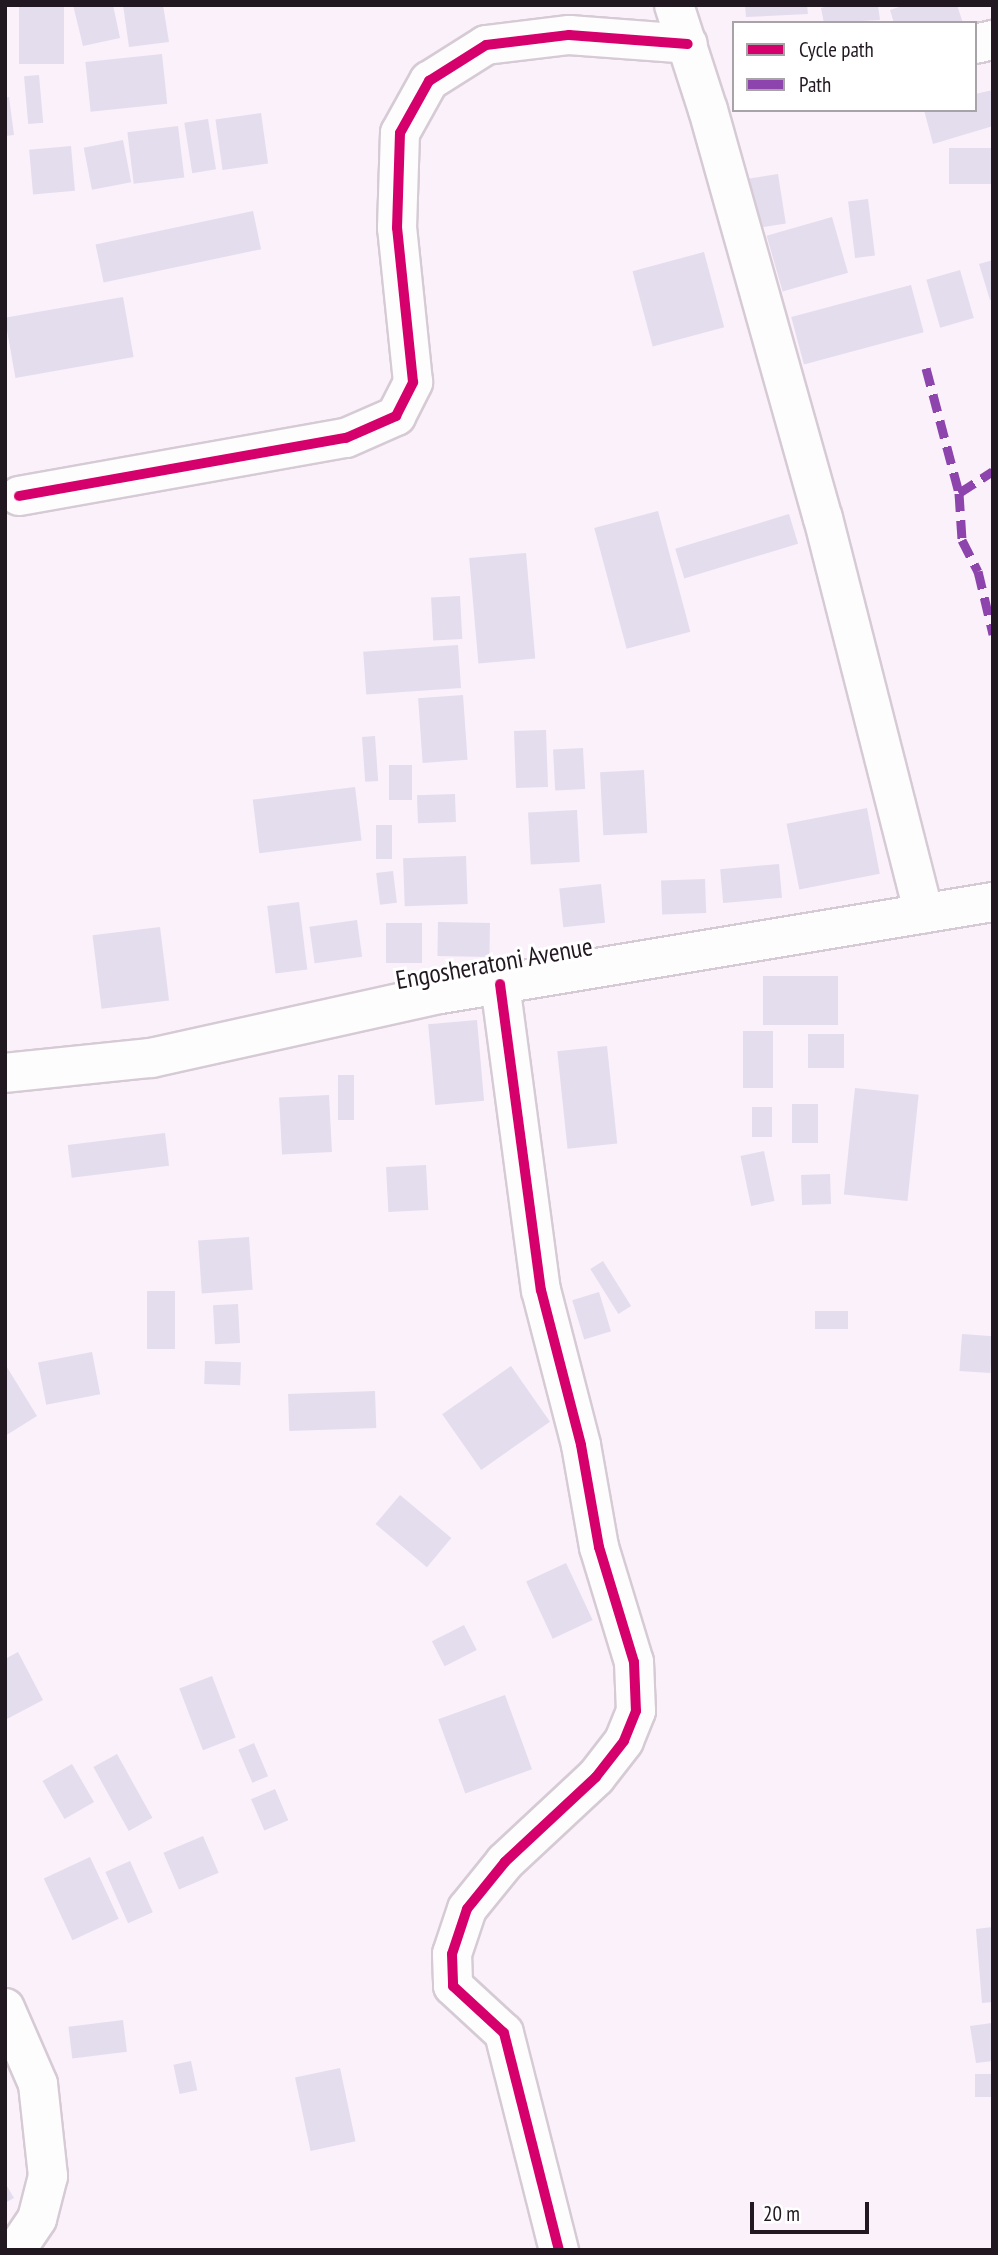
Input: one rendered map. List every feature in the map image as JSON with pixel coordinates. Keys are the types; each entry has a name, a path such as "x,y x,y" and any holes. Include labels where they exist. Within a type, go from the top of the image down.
{"street":[{"path":"674,5 688,44 721,107 925,913"},
{"path":"19,496 346,438 396,416 413,382 397,228 400,133 429,80 486,45 569,36 688,44"},
{"name":"Engosheratoni Avenue","path":"5,1073 152,1058 500,984 993,902"},
{"path":"500,984 541,1290 581,1445 599,1547 634,1662 636,1712 624,1741 596,1777 505,1862 475,1899 452,1954 453,1986 504,2033 559,2250"},
{"path":"5,2008 38,2084 48,2176 37,2219 16,2250"}],"building":[{"path":"19,5 64,5 64,64 19,64"},
{"path":"73,5 113,5 120,38 83,46"},
{"path":"123,5 163,5 169,42 129,47"},
{"path":"745,5 807,5 808,14 746,17"},
{"path":"834,5 878,5 880,20 824,21 821,8"},
{"path":"905,5 957,5 962,21 893,21 890,10"},
{"path":"162,54 167,104 91,112 85,62"},
{"path":"39,75 43,123 28,124 24,76"},
{"path":"993,90 993,126 933,144 925,112 977,112 977,94"},
{"path":"9,97 14,135 5,136 5,98"},
{"path":"261,113 268,164 223,170 215,119"},
{"path":"208,119 216,169 192,173 184,123"},
{"path":"178,126 184,178 134,184 127,132"},
{"path":"123,140 131,182 92,190 84,148"},
{"path":"71,146 75,191 33,194 29,150"},
{"path":"949,148 993,148 993,184 949,184"},
{"path":"778,174 786,223 746,230 738,180"},
{"path":"868,199 875,256 855,258 848,201"},
{"path":"253,211 261,249 104,283 96,244"},
{"path":"832,217 848,273 783,291 767,236"},
{"path":"704,252 724,327 653,346 633,271"},
{"path":"993,260 993,299 990,300 979,264"},
{"path":"960,270 974,318 940,328 926,280"},
{"path":"911,285 924,332 804,364 791,317"},
{"path":"123,297 134,357 15,378 5,318"},
{"path":"658,511 690,632 627,649 594,528"},
{"path":"789,514 798,544 684,578 675,549"},
{"path":"526,553 535,659 478,664 469,558"},
{"path":"460,596 462,639 433,640 431,598"},
{"path":"458,645 461,688 366,695 363,652"},
{"path":"463,695 468,760 423,763 418,698"},
{"path":"546,730 548,787 516,788 514,731"},
{"path":"375,736 378,781 365,782 362,737"},
{"path":"583,748 585,789 555,791 553,750"},
{"path":"389,765 412,765 412,800 389,800"},
{"path":"644,770 647,833 603,835 600,772"},
{"path":"355,787 362,841 259,853 253,800"},
{"path":"455,794 456,822 418,823 417,795"},
{"path":"867,808 880,874 799,889 787,824"},
{"path":"577,810 580,862 531,864 528,813"},
{"path":"376,825 392,825 392,859 376,859"},
{"path":"466,856 468,904 405,906 403,858"},
{"path":"779,864 782,898 723,903 720,869"},
{"path":"393,871 397,903 380,905 376,873"},
{"path":"705,879 706,913 662,915 661,881"},
{"path":"601,884 605,923 563,927 559,888"},
{"path":"299,902 307,969 276,973 267,906"},
{"path":"357,920 362,957 315,963 309,927"},
{"path":"438,922 490,923 489,957 437,956"},
{"path":"386,923 422,923 422,963 386,963"},
{"path":"160,927 169,1000 102,1009 93,935"},
{"path":"763,976 838,976 838,1025 763,1025"},
{"path":"477,1020 484,1101 435,1105 428,1024"},
{"path":"743,1031 773,1031 773,1088 743,1088"},
{"path":"808,1034 844,1034 844,1068 808,1068"},
{"path":"607,1046 617,1143 568,1149 557,1051"},
{"path":"338,1075 354,1075 354,1120 338,1120"},
{"path":"855,1088 919,1095 907,1201 844,1194"},
{"path":"329,1095 332,1152 282,1155 279,1098"},
{"path":"792,1104 818,1104 818,1143 792,1143"},
{"path":"752,1107 772,1107 772,1137 752,1137"},
{"path":"165,1133 169,1166 72,1178 68,1145"},
{"path":"764,1151 775,1201 751,1206 741,1156"},
{"path":"426,1165 428,1210 388,1212 386,1167"},
{"path":"830,1174 831,1204 802,1205 801,1175"},
{"path":"249,1237 253,1290 202,1293 198,1241"},
{"path":"603,1261 631,1306 618,1314 590,1269"},
{"path":"147,1291 175,1291 175,1349 147,1349"},
{"path":"599,1292 611,1331 584,1339 572,1300"},
{"path":"238,1304 240,1343 215,1344 213,1305"},
{"path":"815,1311 848,1311 848,1329 815,1329"},
{"path":"962,1334 993,1336 990,1373 959,1371"},
{"path":"92,1352 100,1394 46,1405 38,1362"},
{"path":"205,1361 241,1362 240,1385 204,1384"},
{"path":"5,1364 37,1416 5,1436"},
{"path":"511,1366 550,1422 481,1470 442,1414"},
{"path":"375,1391 376,1428 289,1431 288,1394"},
{"path":"400,1495 451,1538 427,1567 376,1524"},
{"path":"566,1563 593,1620 553,1639 526,1582"},
{"path":"464,1625 477,1650 445,1666 432,1641"},
{"path":"18,1652 43,1700 5,1720 5,1659"},
{"path":"212,1676 236,1738 203,1750 179,1689"},
{"path":"505,1695 532,1769 465,1794 438,1719"},
{"path":"254,1743 268,1776 252,1783 238,1750"},
{"path":"117,1754 152,1818 129,1831 93,1767"},
{"path":"72,1764 94,1802 65,1819 43,1781"},
{"path":"275,1789 288,1820 264,1830 251,1799"},
{"path":"203,1836 219,1873 179,1890 163,1853"},
{"path":"90,1857 119,1919 73,1940 44,1879"},
{"path":"130,1861 153,1912 128,1923 105,1872"},
{"path":"993,1927 993,2002 982,2003 976,1929"},
{"path":"123,2020 127,2052 72,2058 68,2027"},
{"path":"992,2023 993,2061 976,2063 970,2026"},
{"path":"191,2061 197,2090 180,2094 173,2065"},
{"path":"340,2068 356,2141 311,2151 295,2078"},
{"path":"975,2074 993,2074 993,2097 975,2097"},
{"path":"5,2183 14,2198 5,2203"}],"marked path":[{"path":"926,368 959,493 962,540 978,571 993,634"},
{"path":"959,493 993,471"}],"cycle path":[{"path":"19,496 346,438 396,416 413,382 397,228 400,133 429,81 486,45 569,35 688,44"},
{"path":"500,984 541,1290 581,1445 599,1547 634,1662 636,1711 624,1741 596,1777 505,1862 467,1909 452,1954 453,1986 504,2033 559,2250"}]}
